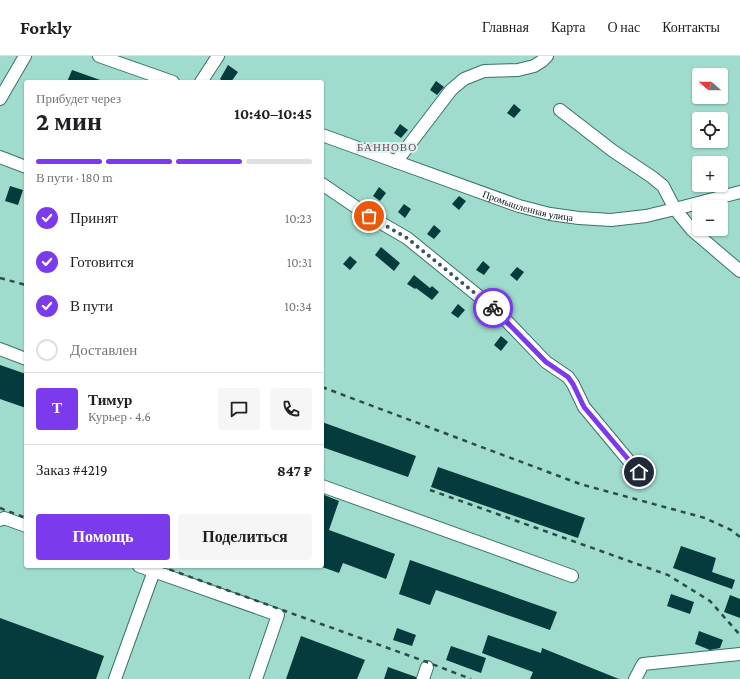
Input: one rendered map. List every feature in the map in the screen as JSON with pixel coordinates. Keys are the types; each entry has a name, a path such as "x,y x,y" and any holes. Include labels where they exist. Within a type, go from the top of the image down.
{"street":[{"path":"0,100 24,56"},
{"path":"99,56 167,80"},
{"path":"202,80 218,56"},
{"path":"396,162 451,90 464,79 484,71 518,70 534,66 547,56"},
{"path":"560,110 613,151 663,186 675,209 692,230 740,271"},
{"name":"Промышленная улица","path":"324,136 519,206 550,214 579,218 611,220 646,216 740,192"},
{"path":"0,157 24,165"},
{"path":"324,185 369,216 407,238 497,311 546,362 568,377 584,407 639,472"},
{"path":"0,350 24,358"},
{"path":"324,487 572,576"},
{"path":"0,520 4,518 24,525"},
{"path":"144,568 278,616 256,679"},
{"path":"115,679 154,572"},
{"path":"635,679 643,664 740,654"},
{"path":"423,679 427,667"}],"building":[{"path":"228,65 238,72 232,80 220,79"},
{"path":"72,70 100,80 68,80"},
{"path":"436,81 444,87 437,95 430,90"},
{"path":"514,104 521,110 514,118 507,113"},
{"path":"400,124 408,130 401,138 394,133"},
{"path":"10,186 23,190 18,205 5,201"},
{"path":"379,187 386,193 380,201 373,196"},
{"path":"459,196 466,201 459,210 452,204"},
{"path":"404,204 411,209 405,218 398,212"},
{"path":"434,225 441,231 434,239 427,234"},
{"path":"381,247 400,263 394,271 375,255"},
{"path":"350,256 357,262 350,270 343,264"},
{"path":"483,261 490,267 484,275 476,270"},
{"path":"517,267 524,272 517,281 510,275"},
{"path":"414,275 430,288 432,286 439,292 432,300 416,288 415,289 407,284"},
{"path":"458,304 465,310 458,318 451,313"},
{"path":"501,336 508,342 501,351 494,345"},
{"path":"0,365 24,373 24,407 0,399"},
{"path":"324,423 416,456 408,477 324,448"},
{"path":"438,467 585,518 578,538 431,487"},
{"path":"324,495 339,501 329,530 395,554 386,579 343,563 339,573 324,568"},
{"path":"681,546 716,558 712,572 735,580 732,589 673,568"},
{"path":"410,560 557,612 550,630 436,590 430,605 399,594"},
{"path":"671,594 694,602 690,614 667,606"},
{"path":"730,595 740,599 740,618 724,612"},
{"path":"0,618 104,656 96,679 0,679"},
{"path":"397,628 416,635 412,646 393,640"},
{"path":"699,631 723,640 720,648 710,650 695,644"},
{"path":"488,635 541,653 542,648 619,679 530,679 533,672 482,653"},
{"path":"301,636 365,660 357,679 286,679"},
{"path":"451,646 486,658 481,673 446,660"},
{"path":"388,667 416,677 416,679 384,679"}],"railway":[{"path":"0,278 24,284"},
{"path":"324,388 580,484 705,518 731,530 740,537"},
{"path":"430,490 668,575 710,601 740,635"},
{"path":"0,508 24,517"},
{"path":"166,568 471,679"}],"way so far":[{"path":"369,216 407,238 493,308"}],"district":[{"name":"БАННОВО","path":"387,147"}],"route":[{"path":"493,308 546,362 568,377 584,407 639,472"}]}
